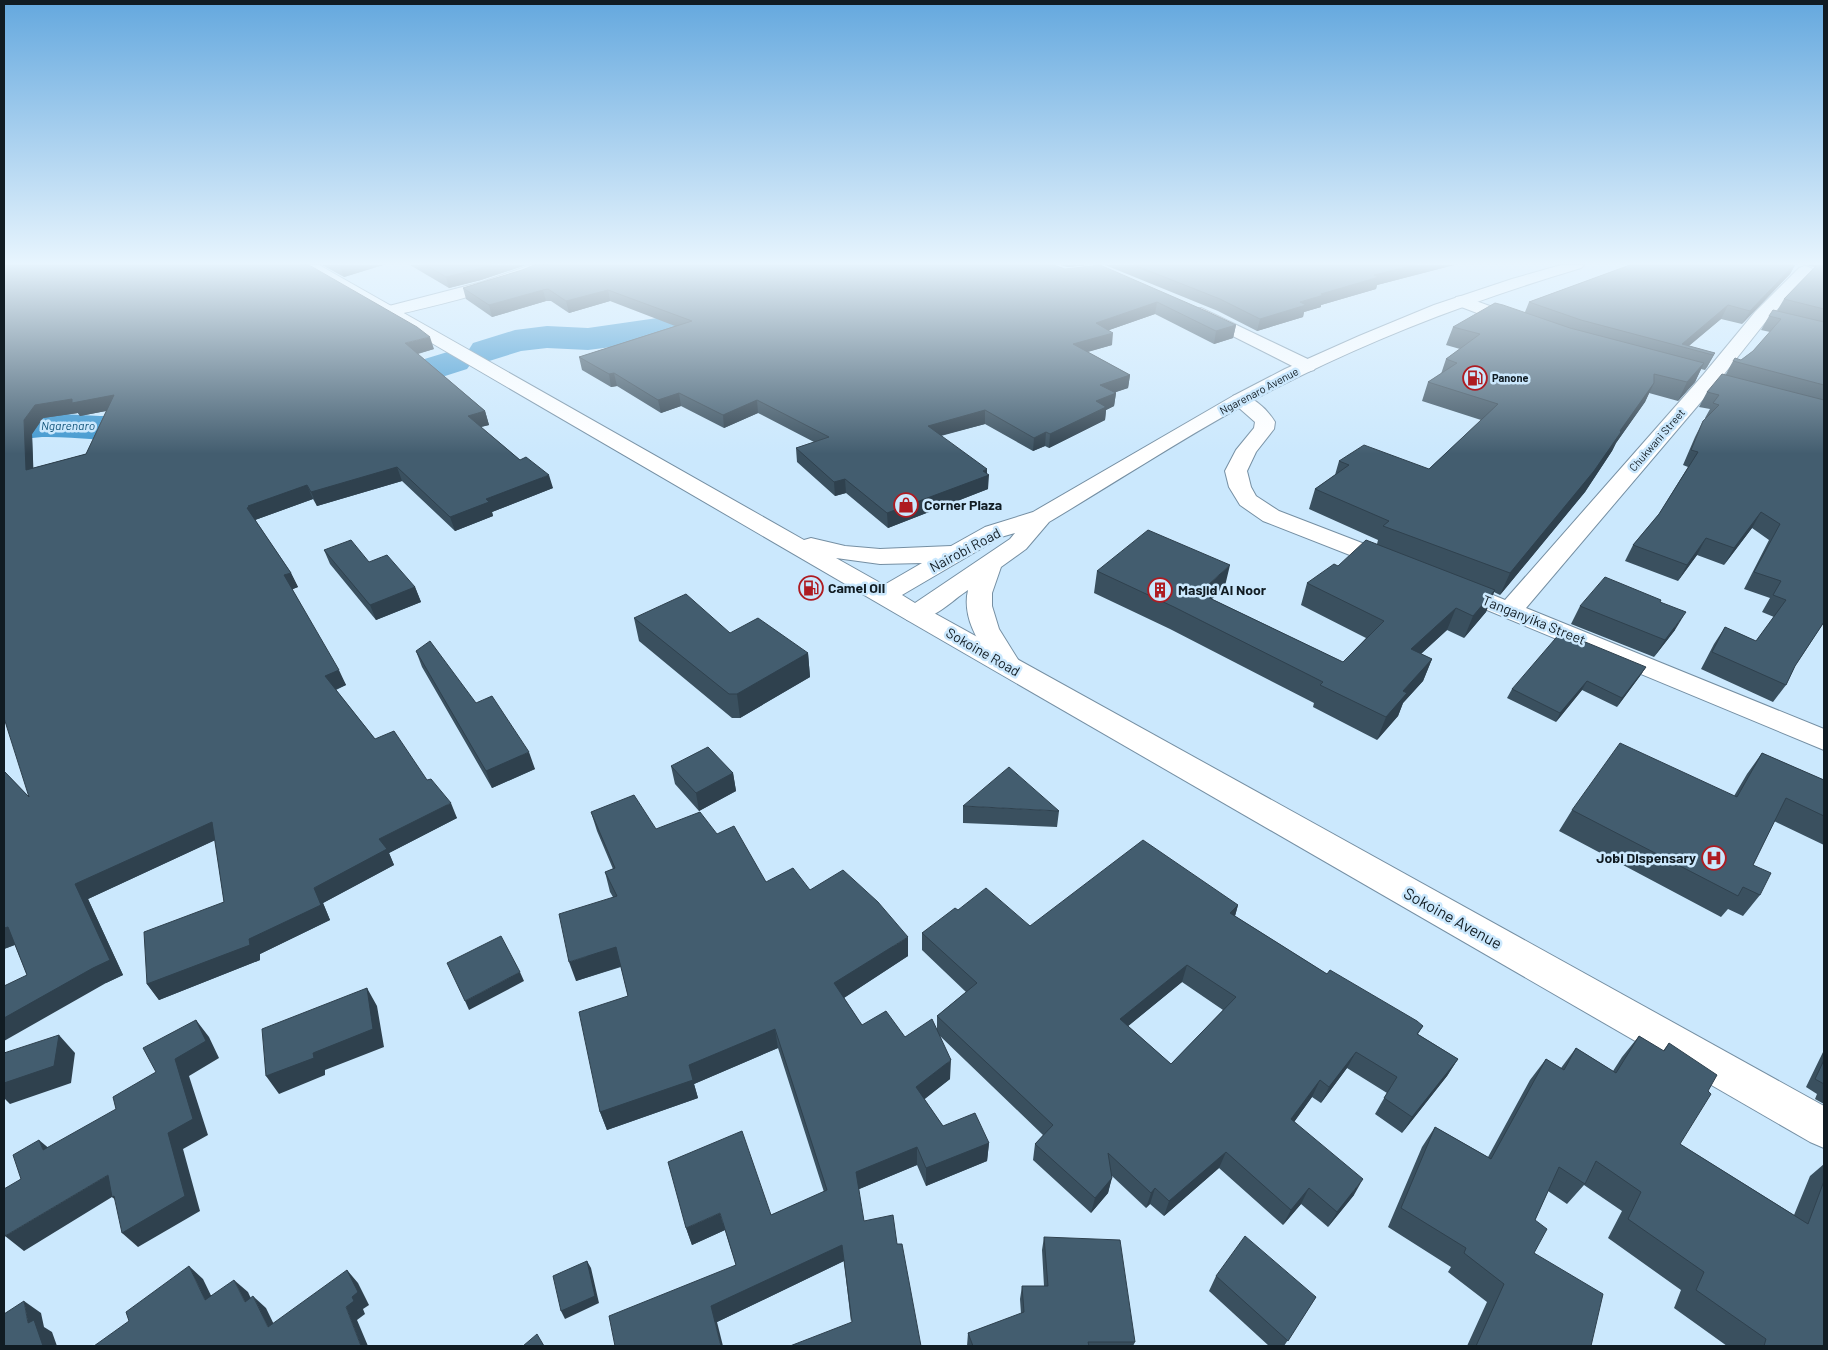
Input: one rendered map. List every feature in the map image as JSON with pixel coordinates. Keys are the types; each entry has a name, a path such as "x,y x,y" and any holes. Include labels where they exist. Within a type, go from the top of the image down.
{"main road":[{"path":"419,328 776,535 832,550 871,556 931,556 960,551"},
{"path":"1230,328 1307,366"},
{"name":"Ngarenaro Avenue","path":"1041,517 1240,400 1307,366 1395,328"},
{"name":"Chukwani Street","path":"1510,610 1710,379 1760,328"},
{"path":"1240,400 1260,414 1264,422 1264,429 1246,450 1236,471 1240,487 1248,500 1271,516 1409,570"},
{"name":"Nairobi Road","path":"883,596 993,532 1041,517"},
{"name":"Nairobi Road","path":"916,614 1018,544 1041,517"},
{"name":"Sokoine Road","path":"776,535 1082,708"},
{"path":"990,564 982,579 978,595 979,612 984,630 1008,666"},
{"name":"Tanganyika Street","path":"1436,581 1822,735"},
{"name":"Sokoine Avenue","path":"1082,708 1824,1128"}],"building":[{"path":"4,328 418,328 430,337 405,343 485,411 468,416 520,460 526,457 549,475 486,499 489,502 450,517 397,467 311,492 307,485 248,506 247,508 291,573 284,575 339,670 325,676 375,739 394,731 427,780 431,779 451,803 379,839 387,849 314,888 321,905 249,939 250,945 147,984 144,932 224,902 212,822 75,884 110,960 4,1018 4,986 27,975 8,927 4,928 4,771 29,797 4,718","holes":["114,395 86,454 26,470 24,420 35,405 72,399 72,403"]},
{"path":"670,328 1104,328 1113,333 1073,344 1130,375 1100,385 1116,393 1096,401 1106,407 1050,434 1046,432 1034,438 985,410 928,426 987,469 983,471 989,475 887,513 845,479 834,482 796,448 829,437 757,400 723,415 679,393 658,400 614,373 609,374 579,357"},
{"path":"1210,328 1226,328 1216,331"},
{"path":"1457,328 1570,328 1704,363 1687,382 1654,374 1654,383 1594,471 1510,573 1383,526 1389,521 1315,489 1349,465 1339,461 1364,445 1429,469 1498,404 1428,382 1457,363 1446,359 1480,334"},
{"path":"1611,328 1701,328 1682,344 1715,353 1713,355"},
{"path":"1773,328 1824,328 1824,385 1733,361 1735,358 1741,360 1753,351"},
{"path":"1722,374 1824,400 1824,622 1795,666 1786,685 1712,652 1725,627 1756,641 1786,600 1773,595 1781,581 1754,572 1780,524 1761,512 1734,548 1706,538 1687,565 1633,545 1659,514 1698,452 1691,450 1703,421 1719,405 1713,403 1719,395 1707,392"},
{"path":"1148,530 1230,565 1199,593 1343,662 1384,621 1307,583 1334,564 1338,566 1366,540 1495,590 1473,616 1456,608 1411,649 1432,659 1403,691 1407,693 1386,717 1320,685 1323,682 1174,607 1097,571"},
{"path":"351,540 369,562 387,555 415,587 370,605 324,550"},
{"path":"1605,577 1686,612 1665,640 1580,606"},
{"path":"686,594 730,633 758,618 808,653 737,694 729,694 634,618"},
{"path":"1561,632 1646,667 1622,698 1587,681 1560,713 1512,689"},
{"path":"430,641 476,703 492,696 529,752 486,771 416,651"},
{"path":"1620,743 1737,797 1762,753 1824,780 1824,816 1786,798 1753,865 1771,873 1760,895 1743,887 1738,896 1572,810"},
{"path":"708,747 733,773 696,793 671,766"},
{"path":"1009,767 1059,811 963,806"},
{"path":"634,795 656,829 700,812 717,834 734,826 766,882 793,868 810,890 843,870 878,902 908,937 834,983 862,1025 886,1011 905,1037 932,1019 951,1060 916,1087 943,1126 975,1113 989,1143 926,1168 917,1147 856,1172 864,1221 893,1215 897,1244 902,1244 921,1346 790,1346 852,1322 842,1245 711,1306 721,1346 615,1346 609,1316 736,1265 720,1213 686,1228 668,1162 742,1131 771,1215 827,1190 775,1029 689,1065 693,1080 600,1112 579,1012 628,996 616,947 569,962 559,914 617,896 605,872 615,868 591,812"},
{"path":"1143,840 1238,905 1230,913 1327,974 1330,970 1417,1021 1423,1026 1417,1034 1458,1059 1412,1117 1384,1098 1397,1077 1356,1052 1329,1087 1320,1080 1291,1119 1363,1179 1337,1212 1309,1188 1291,1210 1226,1152 1169,1201 1155,1188 1151,1193 1108,1153 1112,1178 1095,1198 1035,1144 1053,1125 937,1016 977,983 922,933 955,908 958,910 986,888 1030,926","holes":["1187,965 1236,997 1171,1064 1120,1019"]},
{"path":"501,936 520,972 465,1001 447,963"},
{"path":"367,988 373,1029 313,1053 314,1058 266,1076 262,1029"},
{"path":"196,1020 206,1041 175,1059 193,1119 168,1133 185,1196 122,1233 108,1175 5,1236 4,1189 21,1179 13,1155 39,1140 43,1150 116,1109 113,1097 156,1072 143,1048"},
{"path":"59,1035 54,1066 4,1083 4,1053"},
{"path":"1639,1036 1664,1051 1669,1043 1717,1075 1708,1091 1711,1094 1680,1144 1808,1224 1824,1181 1824,1346 1764,1346 1766,1339 1696,1290 1704,1272 1628,1219 1641,1192 1596,1161 1585,1184 1559,1167 1535,1220 1547,1229 1534,1253 1603,1294 1591,1346 1476,1346 1504,1284 1464,1253 1466,1248 1401,1208 1435,1127 1491,1159 1546,1059 1564,1070 1576,1048 1616,1073"},
{"path":"1824,1060 1824,1084 1815,1079"},
{"path":"1245,1236 1316,1297 1288,1341 1216,1276"},
{"path":"1044,1237 1120,1240 1135,1342 1088,1342 1089,1346 973,1346 968,1333 1024,1312 1022,1286 1048,1286"},
{"path":"587,1261 595,1296 561,1311 553,1276"},
{"path":"189,1266 205,1300 234,1280 245,1302 253,1296 268,1327 347,1270 358,1292 352,1297 354,1301 346,1307 361,1346 94,1346 129,1321 126,1312"},
{"path":"24,1301 28,1323 34,1320 43,1346 4,1346 4,1314"},
{"path":"537,1334 544,1346 523,1346"}],"waterway":[{"name":"Ngarenaro","path":"486,351 515,341 547,337 588,339 669,328"},
{"name":"Ngarenaro","path":"360,391 454,361"},
{"name":"Ngarenaro","path":"4,429 42,425 100,428 176,427"}],"place":[{"name":"Panone","path":"1475,378"},
{"name":"Corner Plaza","path":"906,505"},
{"name":"Camel Oil","path":"811,588"},
{"name":"Masjid Al Noor","path":"1160,590"},
{"name":"Jobi Dispensary","path":"1714,858"}]}
